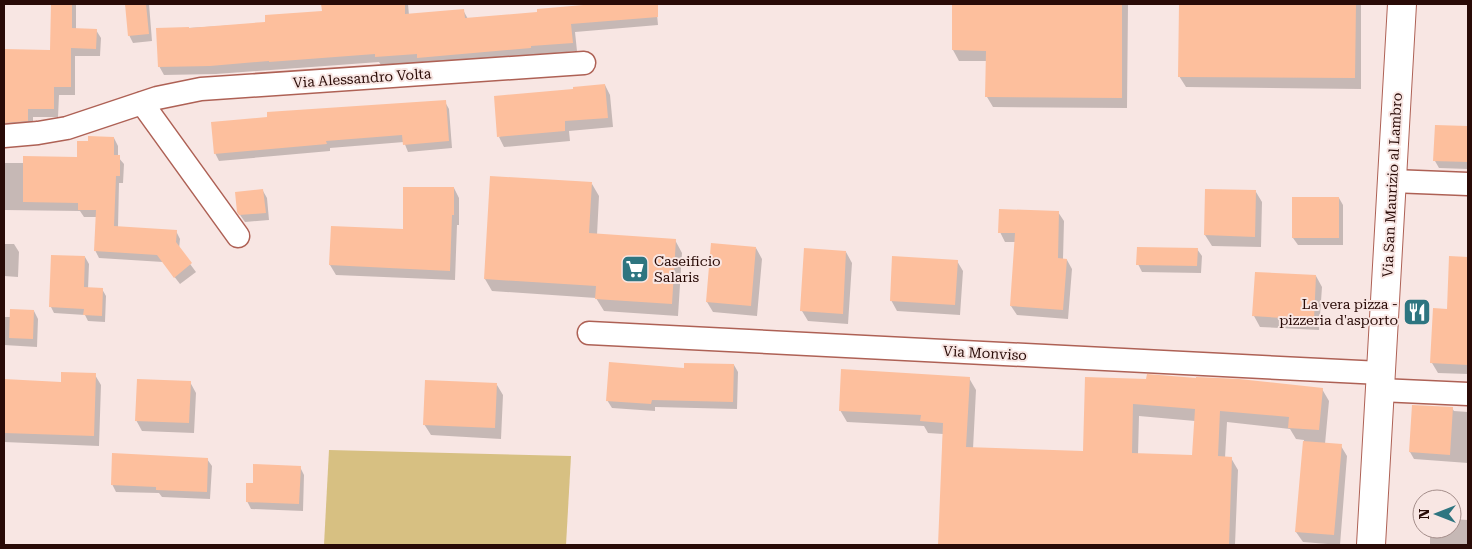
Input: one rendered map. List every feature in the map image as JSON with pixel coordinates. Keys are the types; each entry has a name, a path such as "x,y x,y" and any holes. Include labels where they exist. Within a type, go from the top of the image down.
{"main road":[{"name":"Via San Maurizio al Lambro","path":"1371,545 1402,4"}],"street":[{"name":"Via Alessandro Volta","path":"4,136 67,128 171,94 216,87 584,63"},
{"path":"142,102 238,236"},
{"path":"1392,181 1468,184"},
{"name":"Via Monviso","path":"589,332 1381,381 1468,394"}],"shaded area":[{"path":"329,450 571,456 566,545 324,545"}],"building":[{"path":"51,4 72,4 72,28 97,29 96,49 71,48 71,87 54,87 54,109 28,109 28,121 4,123 4,49 50,50"},
{"path":"125,4 146,4 149,34 128,36"},
{"path":"321,4 405,4 405,14 464,9 465,18 537,12 537,9 595,4 658,4 658,17 571,24 573,43 531,46 531,48 417,58 417,54 375,57 375,54 210,66 158,67 156,28 189,28 265,22 265,15 322,11"},
{"path":"952,4 1122,4 1122,98 985,97 986,51 952,50"},
{"path":"1179,4 1356,4 1355,78 1178,77"},
{"path":"605,84 608,118 565,121 565,131 497,137 494,96 573,89 573,87"},
{"path":"446,100 449,141 403,145 402,135 326,141 327,144 214,154 211,122 267,117 267,112"},
{"path":"1435,125 1468,126 1468,162 1433,161"},
{"path":"88,136 114,137 114,155 120,155 120,176 116,176 114,226 177,230 176,242 192,263 174,278 157,255 94,251 96,210 78,210 78,203 23,202 23,156 77,157 77,141 88,141"},
{"path":"490,176 592,182 589,233 676,239 672,304 595,299 596,286 484,279"},
{"path":"403,187 454,187 450,271 329,265 331,226 403,229"},
{"path":"263,189 266,213 239,215 235,192"},
{"path":"1205,189 1256,190 1255,237 1204,235"},
{"path":"1292,197 1339,197 1339,238 1292,238"},
{"path":"999,209 1059,211 1058,258 1067,259 1063,310 1010,306 1015,233 998,233"},
{"path":"711,243 756,247 751,306 706,302"},
{"path":"1137,247 1198,248 1197,266 1136,265"},
{"path":"804,248 846,251 843,314 800,311"},
{"path":"51,255 85,256 84,287 103,288 102,316 83,315 84,309 49,307"},
{"path":"892,256 958,260 955,305 890,301"},
{"path":"1449,256 1468,257 1468,365 1430,363 1433,308 1447,309"},
{"path":"1255,272 1316,275 1314,320 1252,316"},
{"path":"10,309 34,310 33,339 9,338"},
{"path":"609,362 684,368 684,363 734,364 733,402 652,400 651,404 606,401"},
{"path":"841,369 970,377 966,447 1083,451 1085,377 1146,379 1147,374 1239,379 1323,388 1319,430 1288,428 1289,417 1220,411 1218,456 1232,457 1229,545 938,545 943,423 920,421 921,415 839,411","holes":["1133,404 1195,409 1192,455 1132,453"]},
{"path":"61,372 96,373 94,436 4,433 4,379 61,382"},
{"path":"137,379 191,381 189,423 135,421"},
{"path":"425,380 497,383 495,428 423,425"},
{"path":"1412,405 1453,407 1450,455 1409,452"},
{"path":"1303,441 1342,444 1334,535 1295,532"},
{"path":"112,453 208,458 207,492 156,490 156,487 111,485"},
{"path":"253,464 301,466 299,504 246,502 246,483 253,483"}],"place":[{"name":"Caseificio Salaris","path":"635,269"},
{"name":"La vera pizza - pizzeria d'asporto","path":"1417,312"}]}
